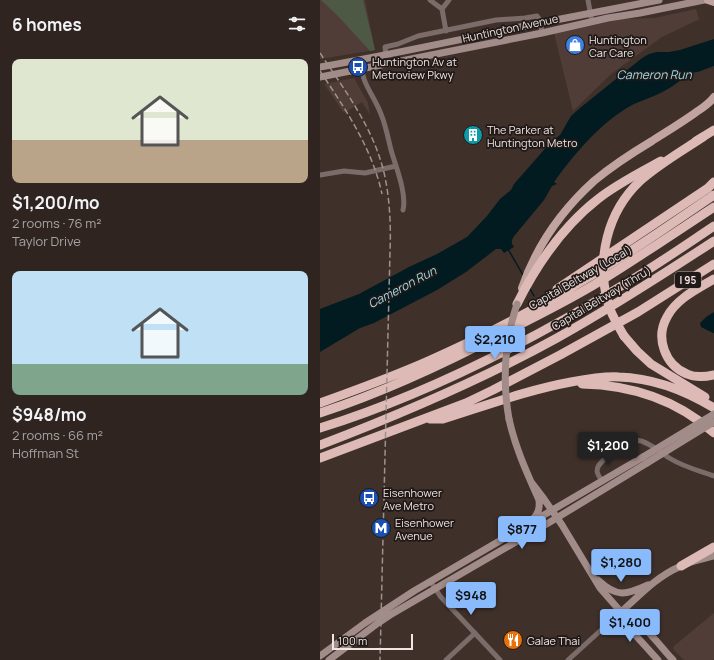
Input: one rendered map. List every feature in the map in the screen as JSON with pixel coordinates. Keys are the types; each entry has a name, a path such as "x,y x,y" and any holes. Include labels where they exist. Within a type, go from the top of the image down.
{"highway":[{"path":"714,130 663,163 640,182 622,202 610,226 606,238 603,269 606,294 610,308 624,336 651,364 714,402"},
{"path":"517,304 534,272 553,244 572,222 598,198 703,137"},
{"path":"496,328 708,188 714,182"},
{"path":"320,403 422,364 496,328 586,279 714,195"},
{"name":"Capital Beltway (Local)","path":"320,413 367,396 414,376 462,354 543,313 609,276 714,207"},
{"name":"Capital Beltway (Thru)","path":"320,428 390,403 485,361 551,327 623,285 714,226"},
{"name":"Capital Beltway (Thru)","path":"320,445 412,409 521,357 618,303 714,241"},
{"name":"I 95","path":"320,458 423,420 466,403 493,390 638,312 714,264"},
{"path":"714,279 681,300 674,308 667,317 663,327 662,343 667,357 687,374 700,377 714,374"},
{"path":"423,420 443,419 535,390 584,380 608,377 639,379 665,386 687,394 714,408"},
{"path":"557,385 597,384 640,392 655,397 682,410 714,433"},
{"path":"681,566 714,547"}],"main road":[{"path":"616,9 631,0"},
{"name":"Huntington Avenue","path":"320,67 659,0"},
{"name":"Huntington Avenue","path":"320,77 704,0"},
{"path":"708,0 714,2"},
{"path":"521,529 534,518 540,505 515,443 509,419 505,393 505,357 510,327 530,266 548,234 569,206 605,172 689,117 714,98"},
{"path":"329,660 378,623 557,518 714,414"},
{"path":"320,656 365,623 414,591 602,481 645,460 714,422"},
{"path":"531,482 557,518 605,594 621,612 628,627 658,660"},
{"path":"589,570 607,588 618,593 631,592 655,581 681,566 714,556"},
{"path":"621,612 655,581"},
{"path":"621,612 635,620 645,629 673,660"}],"street":[{"path":"430,0 442,9 446,30"},
{"path":"442,9 449,0"},
{"path":"588,0 592,22"},
{"path":"386,55 385,47 398,44 418,36 496,20 535,16 540,18 542,33"},
{"path":"361,60 361,69 365,82 381,114 402,187 405,204 403,210"},
{"path":"352,61 361,69"},
{"path":"320,175 338,172 365,172 396,166"},
{"path":"602,481 597,472 599,465 619,446 627,441 635,440 648,444 672,460 714,476"},
{"path":"431,582 440,596 500,660"},
{"path":"568,660 621,612"},
{"path":"446,660 475,633"}],"shaded area":[{"path":"320,0 365,0 375,50 320,59"},
{"path":"696,9 699,19 704,17 662,37 610,75 573,111 554,33 622,19 654,18"},
{"path":"354,78 368,103 370,115 362,102 344,113 324,84"},
{"path":"714,613 714,659 684,660 673,649 674,646"}],"green space":[{"path":"321,0 363,0 375,50 370,51 339,17"}],"water":[{"name":"Cameron Run","path":"714,39 714,66 698,72 688,73 675,85 665,91 632,105 620,112 589,139 554,182 557,184 552,186 544,200 514,236 512,242 514,247 504,253 501,249 496,249 466,272 437,290 374,323 360,328 320,352 320,309 359,294 467,237 487,216 500,199 511,190 514,184 550,143 560,135 571,116 642,58 649,54 680,50"},
{"path":"714,312 713,333 701,327 700,323"}],"waterway":[{"path":"508,249 523,275"},
{"path":"529,287 534,296"}],"railway":[{"path":"320,53 367,127 385,177 389,205 390,243 380,660"},
{"path":"320,71 365,145 378,177 382,194"}],"place":[{"name":"Huntington Car Care","path":"575,45"},
{"name":"Huntington Av at Metroview Pkwy","path":"358,67"},
{"name":"The Parker at Huntington Metro","path":"473,135"},
{"name":"Eisenhower Ave Metro","path":"369,498"},
{"name":"Eisenhower Avenue","path":"381,528"},
{"name":"Galae Thai","path":"513,640"}]}
